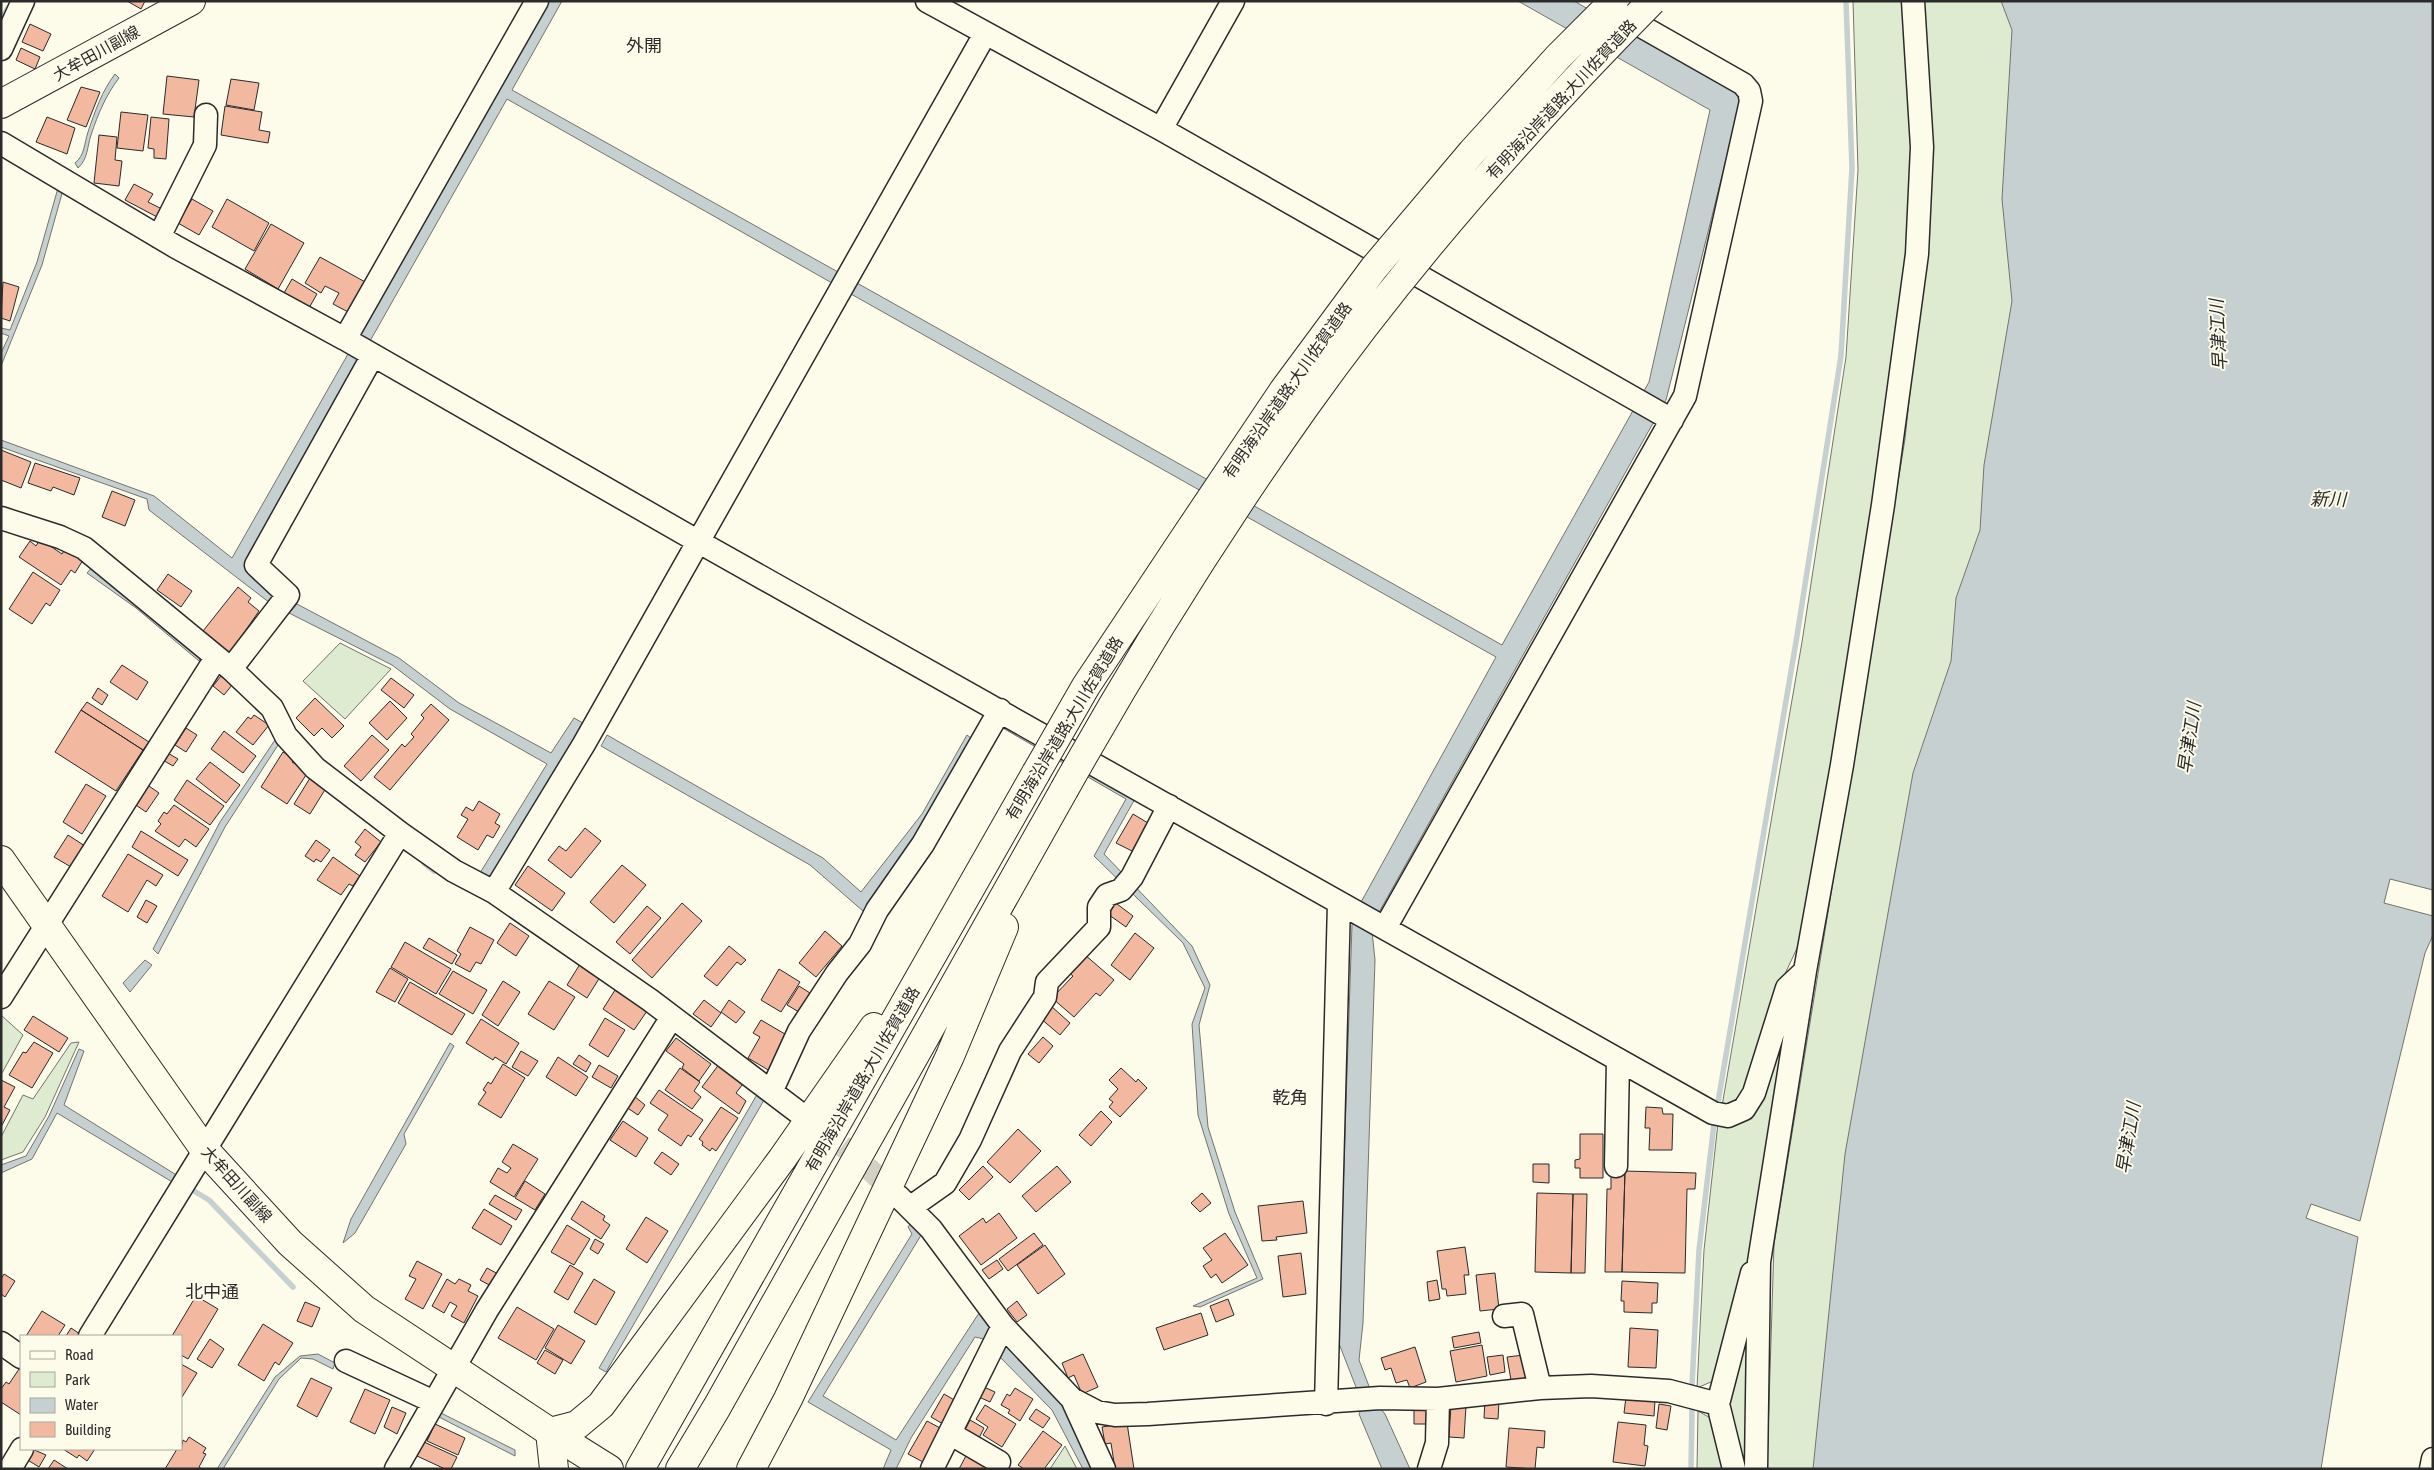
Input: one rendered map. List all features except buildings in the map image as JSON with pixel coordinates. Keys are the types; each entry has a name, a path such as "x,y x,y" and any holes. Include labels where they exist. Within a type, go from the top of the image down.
{"main road":[{"name":"大牟田川副線","path":"1,104 191,1"},
{"name":"有明海沿岸道路;大川佐賀道路","path":"640,1469 1086,686 1283,391 1374,268 1479,145 1558,57 1614,1"},
{"name":"有明海沿岸道路;大川佐賀道路","path":"680,1469 717,1407 1064,790 1202,558 1305,407 1396,287 1586,68 1652,1"},
{"path":"554,1469 550,1432 577,1425 601,1405 782,1159 845,1066 894,1001 1008,822"},
{"path":"751,1469 788,1399 950,1056 1044,826"},
{"name":"大牟田川副線","path":"1,860 204,1149 290,1243 364,1309 453,1369 609,1469"}],"street":[{"path":"1,49 22,1"},
{"path":"346,339 537,1"},
{"path":"927,1 1161,130 1672,420"},
{"path":"1161,130 1233,1"},
{"path":"1383,927 1685,396 1752,101 1749,91 1742,84 1597,1"},
{"path":"1756,1469 1759,1262 1805,971 1842,765 1882,514 1917,254 1922,147 1913,1"},
{"path":"494,892 584,744 984,34"},
{"path":"159,237 205,145 206,115"},
{"path":"1,143 159,237 346,339 699,542 1000,710 1713,1114 1728,1116 1744,1109 1754,1093 1787,988 1805,971"},
{"path":"1,997 47,924 224,664 288,595 256,564 373,355"},
{"path":"1,518 60,537 84,548 144,595 272,708 286,736 315,768 400,833 454,871 494,892 672,1017 772,1090 798,1112"},
{"path":"772,1090 799,1031 837,972 860,944 877,910 923,844 1000,710"},
{"path":"1104,1469 1072,1399 1003,1326 931,1229 905,1202 945,1183 970,1140 1010,1051 1045,996 1047,982 1099,927 1099,907 1107,895 1126,884 1169,806"},
{"path":"91,1335 400,833"},
{"path":"1326,1404 1345,907"},
{"path":"396,1469 497,1293 672,1017"},
{"path":"1616,1166 1618,1060"},
{"path":"1734,1469 1718,1404 1749,1277 1759,1262"},
{"path":"1504,1316 1522,1314 1540,1388"},
{"path":"932,1469 1003,1326"},
{"path":"1,1344 20,1356"},
{"path":"346,1361 434,1402"},
{"path":"1072,1399 1097,1412 1115,1414 1326,1404 1380,1398 1438,1399 1540,1388 1591,1386 1669,1391 1718,1404"},
{"path":"1429,1469 1437,1443 1438,1399"},
{"path":"951,1434 1000,1462"},
{"path":"10,1469 21,1450"},
{"path":"2431,1469 2433,1459"}],"green space":[{"path":"1853,1 1903,1 1913,139 1899,350 1806,929 1784,976 1750,1085 1738,1103 1722,1106 1802,642 1846,357 1858,170"},
{"path":"1923,1 2038,1 2035,303 1826,1469 1767,1469 1774,1244 1905,439 1925,250"},
{"path":"340,643 391,669 345,719 303,681"},
{"path":"1788,1010 1751,1254 1713,1381 1697,1388 1704,1250 1718,1123 1742,1121"},
{"path":"1,1015 23,1035 2,1073 1,1072"},
{"path":"79,1042 45,1117 23,1152 1,1160 1,1137 23,1095 33,1099 71,1043"},
{"path":"1750,1300 1747,1469 1740,1469 1729,1407"},
{"path":"1698,1411 1714,1420 1723,1469 1697,1469"},
{"path":"1065,1446 1077,1469 1050,1469"}],"water":[{"path":"547,1 562,1 512,90 838,272 832,283 507,99 370,341 359,334"},
{"path":"1518,1 1574,1 1738,94 1740,104 1666,400 1378,914 1372,931 1375,960 1363,1323 1359,1360 1375,1402 1385,1414 1410,1469 1382,1469 1359,1414 1363,1405 1338,1341 1352,925 1360,904 1496,657 851,294 857,283 1502,645 1649,382 1710,110"},
{"path":"2001,1 2433,1 2433,890 2390,879 2384,903 2433,916 2433,935 2425,953 2360,1221 2311,1204 2306,1218 2358,1237 2321,1469 1813,1469 1845,1154 1913,773 1951,661 1956,598 1980,530 1984,465 2012,301 2002,199 2012,30"},
{"path":"115,74 119,78 110,91 96,120 85,157 78,168 75,163 82,153 96,109 106,87"},
{"path":"58,188 63,190 42,265 1,366 1,353 9,336 1,333 1,328 10,330 37,262"},
{"path":"348,354 360,360 244,567 275,596 270,603 149,510 147,499 1,447 1,440 154,496 232,558"},
{"path":"93,566 201,655 199,661 136,608 87,573"},
{"path":"297,604 399,658 459,703 551,753 574,718 583,723 490,879 480,873 547,764 450,709 392,665 289,613"},
{"path":"1005,721 1136,797 1104,854 1192,946 1210,985 1199,1025 1208,1127 1235,1212 1263,1279 1200,1307 1193,1306 1257,1278 1229,1214 1198,1115 1192,1024 1205,988 1183,943 1094,856 1126,799 1001,727"},
{"path":"607,735 823,858 861,892 922,814 967,735 975,741 929,819 863,911 810,865 601,746"},
{"path":"277,737 280,742 225,827 158,954 153,949 220,822"},
{"path":"145,960 152,965 130,992 123,983"},
{"path":"450,1043 454,1046 404,1134 406,1144 355,1233 343,1243 351,1219"},
{"path":"79,1049 84,1051 64,1105 178,1176 174,1183 57,1113 32,1159 1,1173 1,1165 26,1156 49,1116"},
{"path":"759,1091 767,1095 606,1372 599,1368"},
{"path":"913,1220 923,1232 823,1396 896,1440 979,1313 989,1319 989,1335 984,1339 975,1337 911,1438 896,1469 883,1469 891,1450 808,1402 912,1234 908,1227"},
{"path":"1010,1346 1063,1403 1092,1469 1083,1469 1052,1410 999,1356 1003,1348"},
{"path":"318,1354 335,1363 333,1369 313,1359 301,1358 279,1379 223,1469 217,1469 275,1377 300,1356"},
{"path":"441,1413 515,1450 515,1456 437,1416"}],"waterway":[{"path":"1718,1102 1796,642 1841,356 1852,168 1846,1"},
{"path":"2,18 8,8"},
{"path":"424,863 434,871"},
{"path":"1692,1385 1699,1250 1714,1124"},
{"path":"194,1191 209,1200 293,1287"},
{"path":"1691,1469 1692,1411"}],"tunnel":[{"path":"816,1126 853,1154 899,1197"}],"district":[{"name":"外開","path":"644,45"},
{"name":"乾角","path":"1290,1097"},
{"name":"北中通","path":"212,1291"}],"water label":[{"name":"早津江川","path":"2218,335"},
{"name":"新川","path":"2328,499"},
{"name":"早津江川","path":"2189,738"},
{"name":"早津江川","path":"2128,1138"}]}
